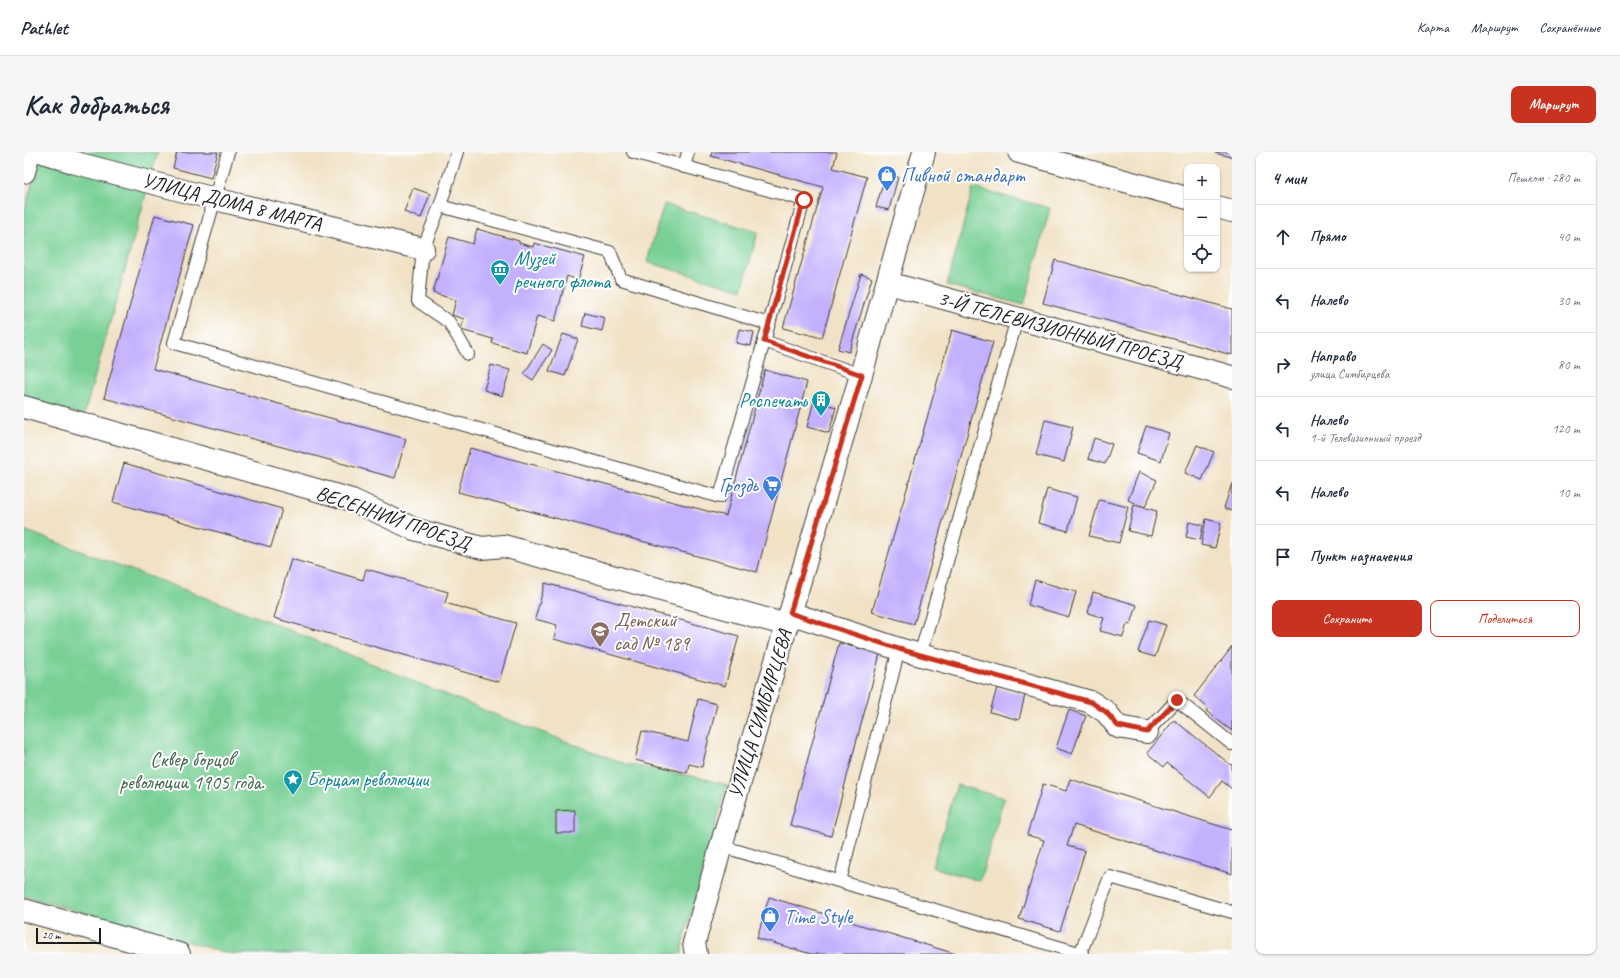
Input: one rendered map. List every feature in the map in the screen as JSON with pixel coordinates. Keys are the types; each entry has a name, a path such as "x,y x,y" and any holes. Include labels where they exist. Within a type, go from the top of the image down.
{"street":[{"path":"24,172 30,152"},
{"name":"УЛИЦА ДОМА 8 МАРТА","path":"43,152 76,163 215,199 423,249"},
{"name":"УЛИЦА СИМБИРЦЕВА","path":"696,954 694,943 721,846 862,375 924,152"},
{"path":"1019,152 1064,158 1184,197"},
{"path":"1220,207 1232,211"},
{"name":"3-Й ТЕЛЕВИЗИОННЫЙ ПРОЕЗД","path":"888,283 1232,377"},
{"name":"ВЕСЕННИЙ ПРОЕЗД","path":"24,407 352,500 414,529 482,548 504,546 788,619 1091,702 1106,712 1118,726 1147,732"},
{"path":"24,910 179,954"}],"lane":[{"path":"228,152 174,343 720,497 804,200 633,152"},
{"path":"457,152 440,206 423,249 418,301 449,322 468,354"},
{"path":"684,166 688,152"},
{"path":"440,206 610,252 621,280 769,324"},
{"path":"920,655 1017,319"},
{"path":"764,341 862,375"},
{"path":"840,881 899,649"},
{"path":"1147,732 1177,700 1232,744"},
{"path":"721,846 1081,954 1110,876 1232,912"}],"green space":[{"path":"41,152 158,152 84,415 24,399 24,212"},
{"path":"973,188 1050,208 1024,305 947,285"},
{"path":"664,204 758,232 742,290 647,262"},
{"name":"Сквер борцов революции 1905 года.","path":"24,530 263,619 496,715 626,764 702,778 727,785 683,943 682,954 231,954 24,896"},
{"path":"957,785 1004,798 980,881 932,867"}],"building":[{"path":"177,152 218,152 211,178 173,168"},
{"path":"712,152 837,152 833,168 867,177 822,338 783,328 823,187 711,156"},
{"path":"1232,152 1232,157 1215,153"},
{"name":"Пивной стандарт","path":"886,173 898,177 889,210 876,207"},
{"path":"413,188 430,194 421,218 404,212"},
{"path":"155,215 194,225 153,369 406,439 395,478 104,398"},
{"name":"Музей речного флота","path":"477,229 519,241 519,243 533,247 534,243 585,257 578,280 567,276 555,321 537,316 527,353 492,343 493,339 461,330 464,319 452,315 456,300 433,293 449,237 473,244"},
{"path":"1055,260 1232,309 1232,355 1043,303"},
{"path":"861,274 872,278 849,352 838,349"},
{"path":"585,313 605,318 602,331 582,326"},
{"path":"739,329 754,332 751,346 736,343"},
{"path":"952,330 993,342 914,624 872,612"},
{"path":"563,334 578,339 565,376 549,371"},
{"path":"543,344 552,350 533,380 524,374"},
{"path":"491,365 510,370 502,396 484,390"},
{"path":"765,370 807,382 757,572 458,492 470,448 726,516"},
{"name":"Роспечать","path":"814,401 836,407 829,433 807,427"},
{"path":"1045,420 1073,427 1064,462 1036,455"},
{"path":"1146,426 1169,433 1161,461 1137,453"},
{"path":"1094,438 1112,444 1105,464 1088,459"},
{"path":"1197,445 1214,452 1202,480 1185,473"},
{"path":"124,463 282,509 271,547 113,502"},
{"path":"1139,472 1157,480 1145,507 1128,500"},
{"path":"1232,483 1232,511 1224,508"},
{"path":"1047,489 1077,497 1068,531 1038,523"},
{"path":"1099,500 1128,507 1119,543 1089,536"},
{"path":"1134,505 1157,511 1151,536 1128,531"},
{"path":"1206,519 1221,523 1215,548 1201,545"},
{"path":"1189,522 1203,525 1200,540 1186,537"},
{"path":"291,559 363,580 366,569 448,592 445,603 516,623 499,682 274,618"},
{"path":"1035,580 1076,592 1069,617 1028,605"},
{"path":"545,583 739,636 725,686 554,639 557,625 535,619"},
{"path":"1093,592 1137,605 1131,625 1127,624 1123,637 1100,631 1104,618 1088,613"},
{"path":"1149,620 1166,625 1155,657 1138,652"},
{"path":"839,643 880,654 831,836 790,825"},
{"path":"1232,647 1232,731 1206,711 1208,708 1194,696"},
{"path":"997,688 1025,695 1019,720 990,712"},
{"path":"698,699 717,704 702,767 689,764 687,773 635,760 642,731 688,742"},
{"path":"1069,710 1086,716 1072,754 1056,748"},
{"path":"1174,720 1231,765 1232,764 1232,789 1222,781 1210,797 1167,763 1164,767 1147,753"},
{"path":"1070,779 1232,830 1232,874 1074,825 1067,846 1085,851 1060,931 1019,919 1044,840 1027,835 1043,784 1066,791"},
{"path":"575,810 575,833 556,833 556,811"},
{"path":"769,897 956,954 811,954 757,938"}],"place":[{"name":"Пивной стандарт","path":"887,192"},
{"name":"Музей речного флота","path":"500,286"},
{"name":"Роспечать","path":"821,417"},
{"name":"Гроздь","path":"772,502"},
{"name":"Детский сад № 189","path":"600,648"},
{"name":"Борцам революции","path":"293,796"},
{"name":"Time Style","path":"770,933"}],"route":[{"path":"804,200 764,341 862,375 790,613 899,649 1091,702 1106,712 1118,726 1147,732 1177,700"}]}
